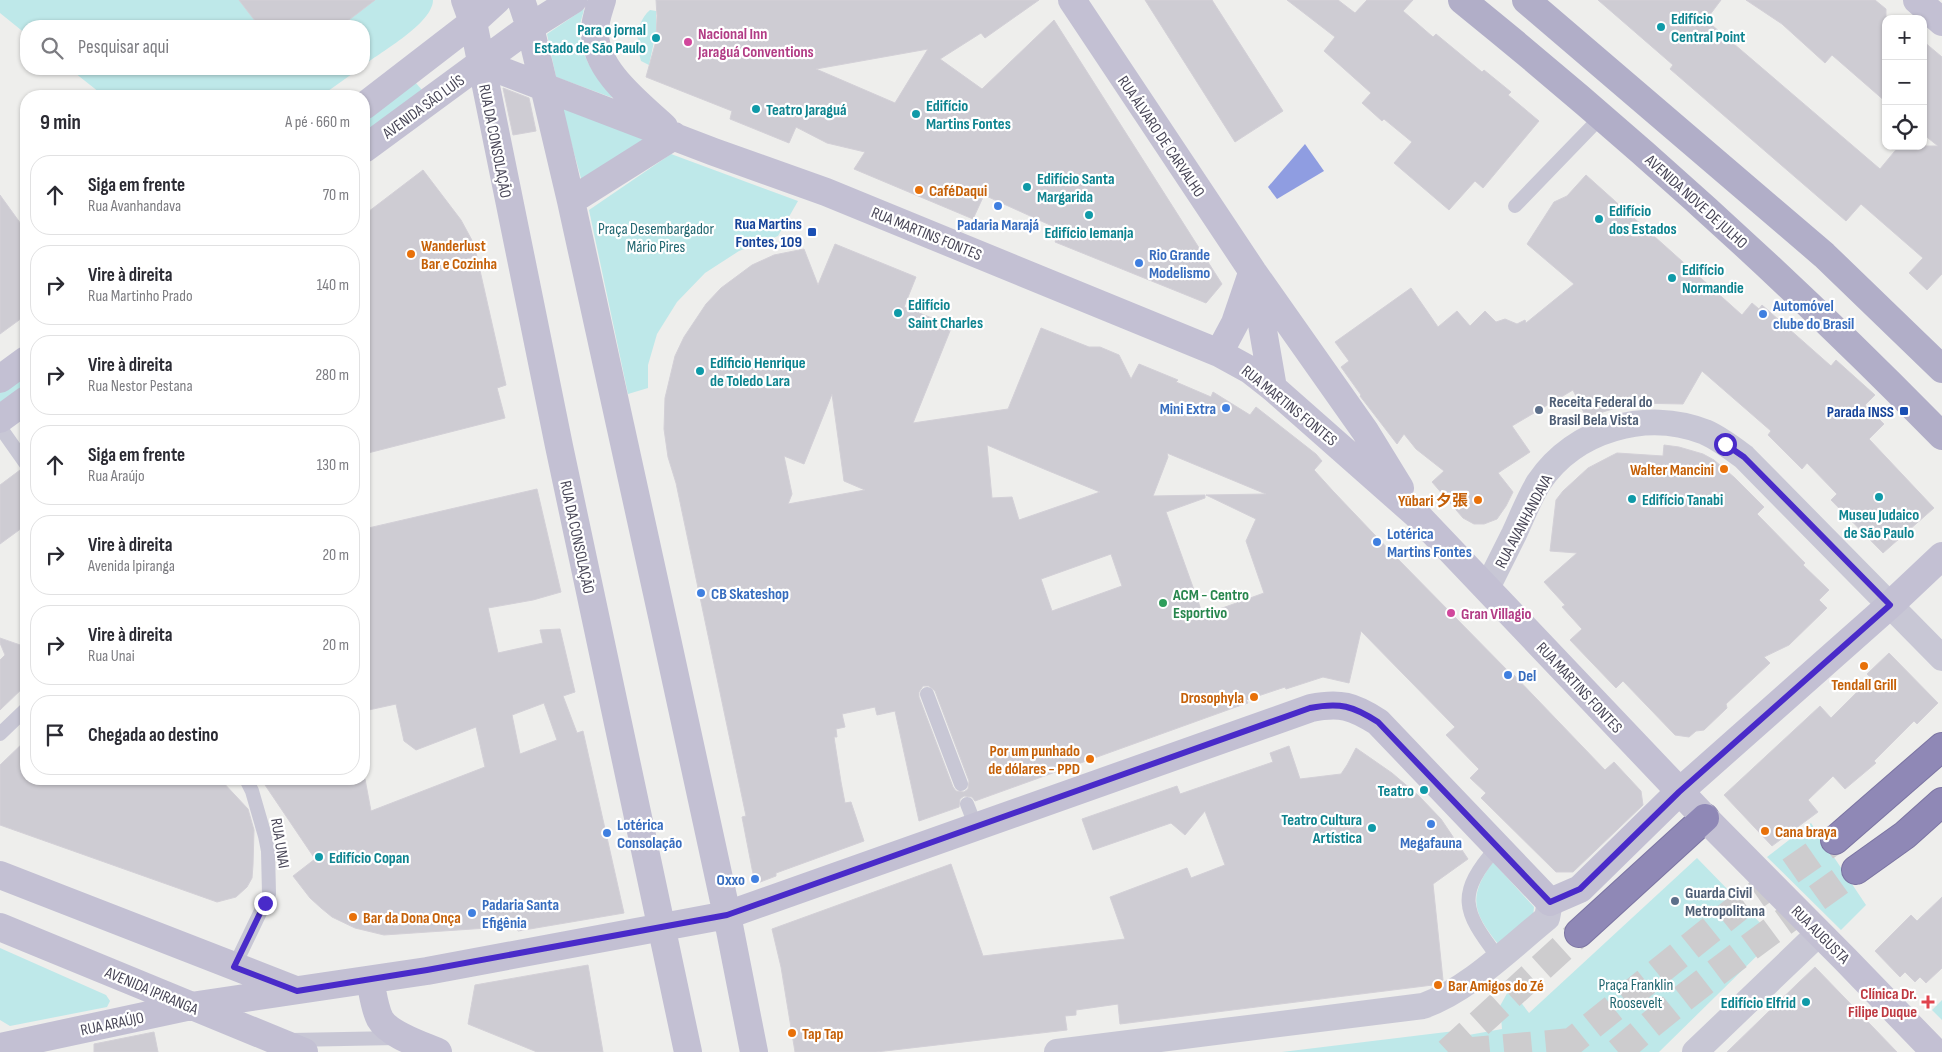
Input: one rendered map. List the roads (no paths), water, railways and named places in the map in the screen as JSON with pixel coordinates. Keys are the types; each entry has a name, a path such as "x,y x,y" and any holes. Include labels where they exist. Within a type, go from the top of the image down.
{"highway":[{"path":"1835,840 1942,747"},
{"path":"1856,870 1905,835 1941,803"},
{"path":"1579,933 1704,818"}],"main road":[{"path":"370,101 469,11 498,0"},
{"path":"521,0 530,27 572,201 727,915 754,1052"},
{"name":"AVENIDA SÃO LUÍS","path":"370,145 530,27 573,0"},
{"name":"RUA MARTINS FONTES","path":"602,0 595,30 595,41 599,54 617,82 674,136"},
{"name":"RUA ÁLVARO DE CARVALHO","path":"1072,0 1253,272 1365,431 1417,515"},
{"name":"AVENIDA NOVE DE JULHO","path":"1462,0 1602,116 1798,293 1942,436"},
{"path":"1526,0 1824,255 1942,368"},
{"path":"1917,0 1942,22"},
{"path":"469,11 530,27"},
{"name":"RUA DA CONSOLAÇÃO","path":"469,11 660,928 688,1052"},
{"name":"RUA MARTINS FONTES","path":"481,63 826,192 1219,353 1250,370 1417,515 1704,818"},
{"path":"572,201 674,136"},
{"path":"1219,353 1235,323 1253,272"},
{"name":"RUA ÁLVARO DE CARVALHO","path":"1253,272 1273,388"},
{"path":"0,379 20,364"},
{"path":"0,419 20,404"},
{"path":"1550,902 1580,889 1679,792 1890,605 1942,556"},
{"name":"RUA ARAÚJO","path":"0,1047 191,1006 370,980 727,915 972,816 1310,708 1340,705 1360,710 1378,722 1550,902"},
{"name":"RUA AUGUSTA","path":"1704,818 1936,1052"},
{"path":"0,875 234,967 285,992 260,1009 265,1042"},
{"name":"AVENIDA IPIRANGA","path":"0,927 191,1006 265,1042 304,1052"},
{"path":"370,980 381,1020 390,1029 405,1038 438,1052"}],"street":[{"name":"RUA AVANHANDAVA","path":"1487,588 1534,491 1555,463 1585,440 1612,428 1632,424 1662,423 1706,432 1744,457 1942,658"},
{"path":"1057,1052 1423,1006 1440,1000 1460,989 1547,918 1550,902"},
{"path":"1696,1052 1819,933"}],"lane":[{"path":"1515,206 1602,116"},
{"path":"0,427 20,455"},
{"path":"927,694 961,784"},
{"path":"0,734 20,715"},
{"name":"RUA UNAI","path":"234,967 268,894 269,873 265,836 249,785"},
{"path":"1497,847 1478,871 1470,885 1467,899 1470,912 1478,930 1498,957"},
{"path":"265,1042 405,1038"}],"water":[{"path":"1305,144 1324,171 1277,199 1268,187"}],"tunnel":[{"path":"1559,1052 1739,907 1835,840"},
{"path":"1618,1052 1735,958 1856,870"},
{"path":"1448,1052 1579,933"},
{"path":"1462,1052 1571,1042"}],"place":[{"name":"Edifício Central Point","path":"1661,27"},
{"name":"Para o jornal Estado de São Paulo","path":"656,38"},
{"name":"Nacional Inn Jaraguá Conventions","path":"688,42"},
{"name":"Teatro Jaraguá","path":"756,109"},
{"name":"Edifício Martins Fontes","path":"916,114"},
{"name":"Edifício Santa Margarida","path":"1027,187"},
{"name":"CaféDaqui","path":"919,190"},
{"name":"Padaria Marajá","path":"998,206"},
{"name":"Edifício Iemanja","path":"1089,215"},
{"name":"Edifício dos Estados","path":"1599,219"},
{"name":"Rua Martins Fontes, 109","path":"812,232"},
{"name":"Wanderlust Bar e Cozinha","path":"411,254"},
{"name":"Rio Grande Modelismo","path":"1139,263"},
{"name":"Edifício Normandie","path":"1672,278"},
{"name":"Edifício Saint Charles","path":"898,313"},
{"name":"Automóvel clube do Brasil","path":"1763,314"},
{"name":"Edificio Henrique de Toledo Lara","path":"700,371"},
{"name":"Mini Extra","path":"1226,408"},
{"name":"Receita Federal do Brasil Bela Vista","path":"1539,410"},
{"name":"Parada INSS","path":"1904,411"},
{"name":"Walter Mancini","path":"1724,469"},
{"name":"Museu Judaico de São Paulo","path":"1879,497"},
{"name":"Edifício Tanabi","path":"1632,499"},
{"name":"Yūbari 夕張","path":"1478,500"},
{"name":"Lotérica Martins Fontes","path":"1377,542"},
{"name":"CB Skateshop","path":"701,593"},
{"name":"ACM - Centro Esportivo","path":"1163,603"},
{"name":"Gran Villagio","path":"1451,613"},
{"name":"Tendall Grill","path":"1864,666"},
{"name":"Del","path":"1508,675"},
{"name":"Drosophyla","path":"1254,697"},
{"name":"Por um punhado de dólares - PPD","path":"1090,759"},
{"name":"Teatro","path":"1424,790"},
{"name":"Megafauna","path":"1431,824"},
{"name":"Teatro Cultura Artística","path":"1372,828"},
{"name":"Cana braya","path":"1765,831"},
{"name":"Lotérica Consolação","path":"607,833"},
{"name":"Edifício Copan","path":"319,857"},
{"name":"Oxxo","path":"755,879"},
{"name":"Guarda Civil Metropolitana","path":"1675,901"},
{"name":"Padaria Santa Efigênia","path":"472,913"},
{"name":"Bar da Dona Onça","path":"353,917"},
{"name":"Bar Amigos do Zé","path":"1438,985"},
{"name":"Edifício Elfrid","path":"1806,1002"},
{"name":"Clínica Dr. Filipe Duque","path":"1928,1002"},
{"name":"Tap Tap","path":"792,1033"}],"park label":[{"name":"Praça Desembargador Mário Pires","path":"656,237"},
{"name":"Praça Franklin Roosevelt","path":"1636,993"}]}
